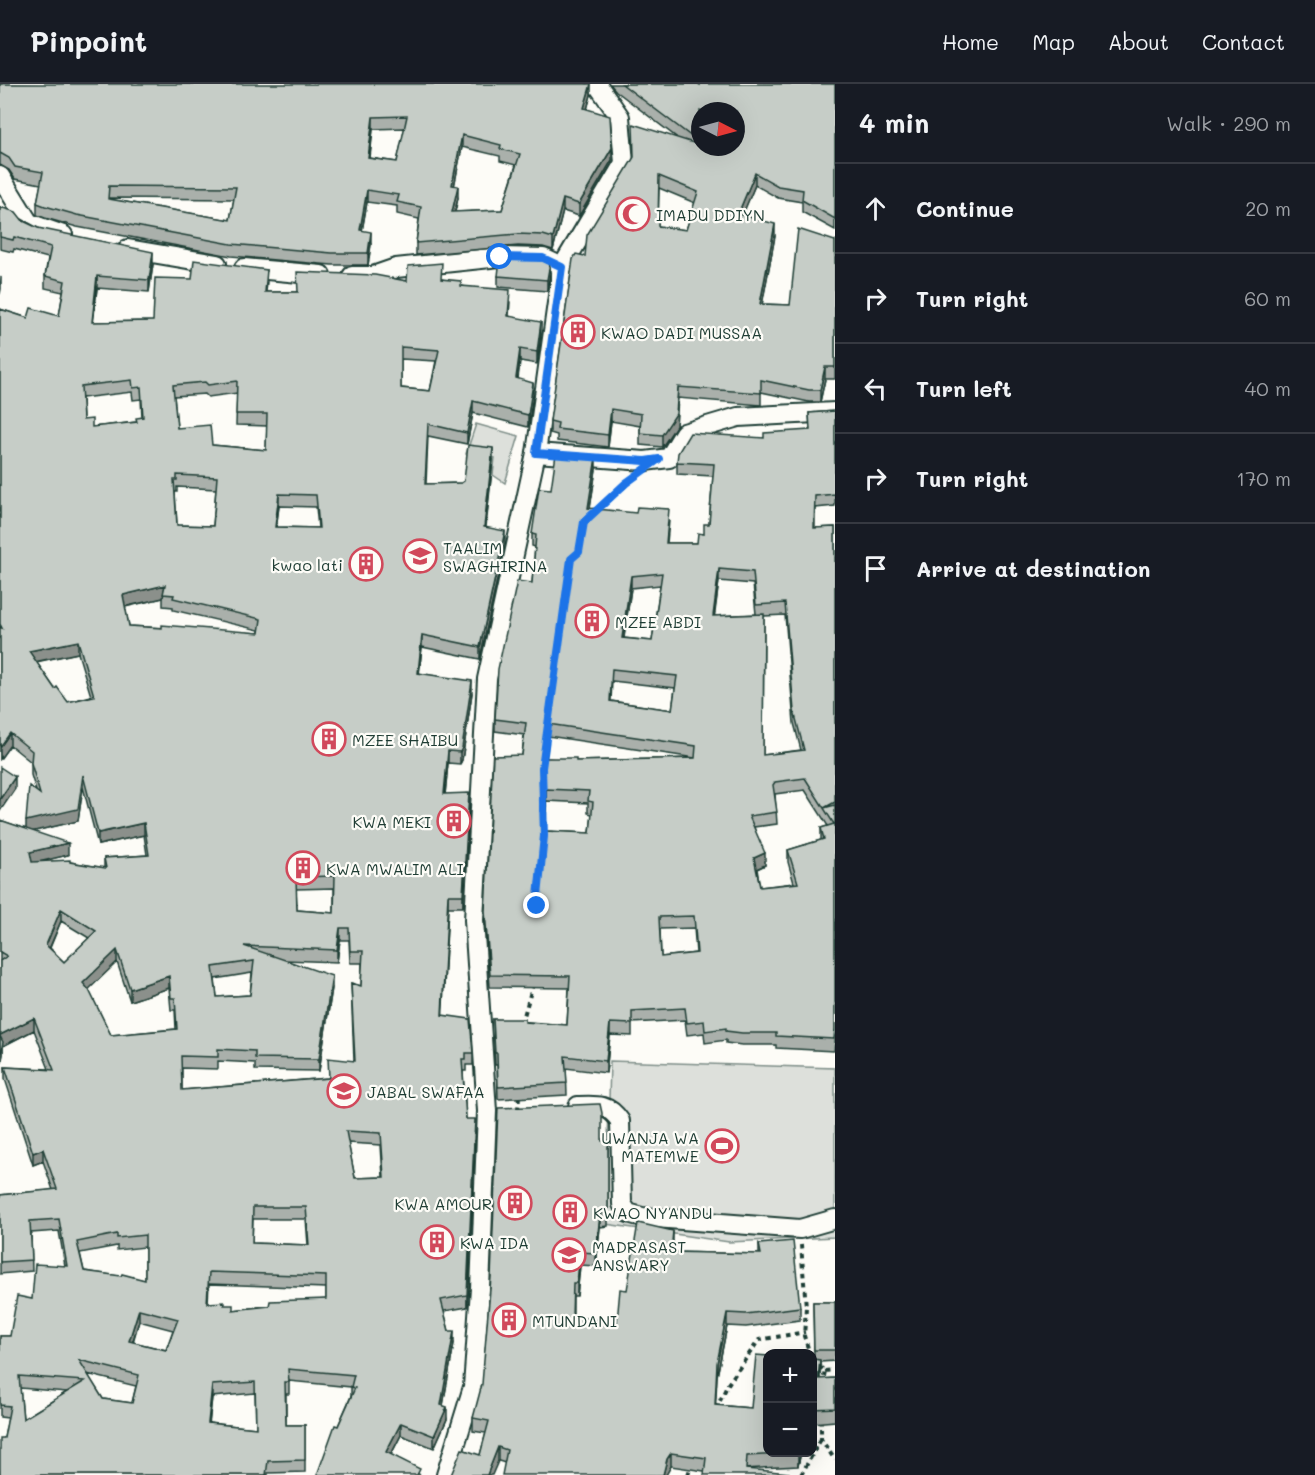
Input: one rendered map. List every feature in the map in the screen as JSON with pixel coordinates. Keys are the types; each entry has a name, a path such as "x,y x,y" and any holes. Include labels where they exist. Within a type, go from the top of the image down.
{"street":[{"path":"446,1475 473,1387 487,1111 474,920 487,679 536,453 562,267 624,163 620,117 597,84"},
{"path":"0,176 29,223 41,229 84,240"},
{"path":"105,245 229,267 331,276 373,276 396,268 500,257 543,258 562,267"},
{"path":"536,453 645,461 669,458 684,433 738,417 835,412"},
{"path":"564,1107 598,1105 613,1110 620,1121 622,1204 628,1213 642,1217 800,1229 835,1219"},
{"path":"487,1111 518,1110"}],"path":[{"path":"591,516 634,477"},
{"path":"519,1030 533,992 534,974"},
{"path":"518,1110 519,1089"},
{"path":"800,1229 806,1307 805,1332 809,1349"},
{"path":"715,1411 728,1384 759,1340 805,1332"},
{"path":"817,1364 825,1371 835,1370"},
{"path":"822,1387 825,1371"},
{"path":"801,1475 821,1439 821,1417"},
{"path":"821,1439 835,1460"},
{"path":"688,1475 693,1458"}],"shaded area":[{"path":"476,424 519,436 505,483 493,475 495,458 466,454"},
{"name":"UWANJA WA MATEMWE","path":"610,1061 835,1068 835,1237 729,1242 606,1224"}],"building":[{"path":"0,84 591,84 584,108 610,116 612,148 579,204 563,199 553,238 543,235 518,234 416,243 421,207 397,202 399,195 367,190 360,230 371,232 368,253 332,253 231,244 77,215 37,203 43,172 15,167 9,158 0,153","holes":["407,116 397,162 368,158 373,117","462,135 501,145 500,149 520,154 502,210 452,212 458,186 452,185","109,186 236,187 230,220 108,199"]},
{"path":"622,84 835,84 835,219 802,200 803,190 778,186 755,173 738,214 775,224 760,304 790,305 798,229 835,241 835,367 825,367 820,390 809,390 761,380 761,393 678,387 676,414 662,435 640,433 641,414 611,409 608,435 557,429 558,423 550,421 573,259 576,254 585,256 587,235 634,157 633,124 691,142 691,156 745,156 745,102 691,102 691,136","holes":["659,176 698,192 686,230 658,226"]},
{"path":"0,207 16,212 23,221 38,228 153,252 149,280 97,276 92,322 153,321 155,278 192,279 194,260 267,270 265,292 298,292 297,272 375,275 407,281 408,266 442,263 441,279 461,281 461,286 510,290 508,316 541,322 537,352 520,349 516,378 533,383 528,415 473,401 467,433 428,424 425,484 461,483 464,481 468,445 493,448 484,527 505,531 480,647 422,635 418,673 472,681 462,748 460,752 448,751 444,794 469,793 463,895 448,895 442,1015 470,1019 473,1053 466,1053 466,1059 462,1059 466,1119 475,1119 467,1295 441,1300 449,1331 454,1331 441,1405 447,1407 434,1436 401,1423 386,1452 420,1469 417,1475 317,1475 335,1425 338,1426 355,1388 351,1387 354,1375 288,1369 289,1382 285,1382 286,1425 305,1425 305,1460 268,1461 266,1475 0,1475 0,1438 4,1438 10,1406 0,1405 0,1336 10,1336 17,1296 32,1299 35,1264 67,1266 59,1219 30,1221 32,1260 0,1262 0,1195 57,1189 43,1149 33,1153 5,1067 54,1070 34,1018 0,1035 0,961 7,956 0,952 0,820 68,843 30,852 32,862 70,860 70,862 106,868 104,858 149,855 144,823 98,833 83,775 78,809 26,821 29,786 40,794 31,763 32,751 10,733 0,747 0,627 2,628 0,624 0,309 28,318 31,308 59,316 65,281 45,276 51,247 14,237 13,240 0,237","holes":["401,347 439,350 430,391 401,388","132,380 133,388 141,387 143,417 136,418 137,422 92,427 92,419 83,420 81,386","237,381 236,414 267,414 266,450 212,445 210,425 177,428 173,385 205,382 208,385","177,475 217,477 213,526 177,525 174,480 177,480","279,494 316,495 319,528 275,527","165,585 163,594 174,595 173,598 261,619 259,633 162,625 162,628 129,626 123,595","78,641 94,696 68,702 57,687 55,689 29,651","335,876 334,913 297,910 296,877","61,909 96,931 64,962 46,945","340,928 349,928 350,951 363,951 361,986 351,983 355,1061 328,1058 329,1078 182,1090 181,1056 218,1057 218,1049 255,1051 255,1058 319,1059 332,976 244,946 337,950","117,950 130,989 169,976 171,998 175,998 177,1029 111,1035 89,990 83,983","254,961 250,995 217,997 213,967","346,1131 381,1133 384,1177 355,1178","253,1207 306,1207 309,1245 252,1243","117,1234 117,1238 145,1235 145,1280 122,1274 121,1276 84,1271 77,1242","209,1272 326,1276 326,1299 270,1301 269,1306 233,1310 233,1305 224,1305 224,1302 207,1303","139,1309 178,1319 166,1350 129,1341","79,1360 139,1375 132,1403 103,1399","19,1376 85,1381 23,1419","255,1382 256,1428 208,1423 212,1385"]},
{"path":"540,258 550,263 547,280 498,276 500,259"},
{"path":"835,411 835,494 815,496 814,528 835,527 835,802 824,808 835,805 834,1039 776,1036 776,1033 742,1033 726,1031 726,1028 705,1031 704,1021 687,1023 685,1008 632,1011 632,1024 610,1023 606,1061 565,1056 567,1083 498,1087 493,1019 525,1019 525,1022 567,1025 570,976 490,975 485,911 493,756 522,755 526,723 495,719 498,669 517,581 532,583 536,535 532,534 539,488 551,489 556,454 596,457 588,508 636,513 637,507 669,509 666,543 697,543 698,533 704,534 704,524 709,524 714,464 677,462 678,453 690,433 764,438 764,433 810,430 809,413","holes":["719,569 753,572 756,605 785,603 794,711 804,750 763,755 764,614 713,616","662,573 652,641 622,638 631,576","612,669 677,676 672,710 610,701","548,724 696,746 695,758 576,761 576,758 544,758","805,778 834,824 821,828 824,839 788,850 798,883 760,887 754,858 765,853 749,816 777,812 773,785 775,782","546,789 589,791 588,801 593,802 590,833 545,831","694,916 697,953 661,957 659,917"]},
{"path":"0,767 15,777 0,799"},
{"path":"0,1036 3,1042 0,1058"},
{"path":"600,1104 602,1141 608,1141 608,1212 600,1214 596,1253 580,1252 577,1283 573,1283 572,1317 617,1322 620,1289 627,1290 638,1223 673,1231 671,1252 761,1254 759,1244 793,1241 800,1307 746,1314 727,1313 717,1363 715,1405 751,1408 756,1355 763,1356 763,1455 747,1456 746,1469 789,1473 789,1475 704,1475 706,1458 671,1453 663,1475 502,1475 507,1450 498,1447 487,1475 451,1475 462,1449 480,1455 489,1421 473,1418 482,1384 491,1277 498,1108"},
{"path":"813,1302 835,1302 835,1350 814,1349"},
{"path":"817,1360 820,1360 818,1379 835,1378 835,1408 817,1409"}],"place":[{"name":"IMADU DDIYN","path":"633,214"},
{"name":"KWAO DADI MUSSAA","path":"578,332"},
{"name":"TAALIM SWAGHIRINA","path":"420,556"},
{"name":"kwao lati","path":"366,564"},
{"name":"MZEE ABDI","path":"592,621"},
{"name":"MZEE SHAIBU","path":"329,739"},
{"name":"KWA MEKI","path":"454,821"},
{"name":"KWA MWALIM ALI","path":"303,868"},
{"name":"JABAL SWAFAA","path":"344,1091"},
{"name":"UWANJA WA MATEMWE","path":"722,1146"},
{"name":"KWA AMOUR","path":"515,1203"},
{"name":"KWAO NYANDU","path":"570,1212"},
{"name":"KWA IDA","path":"437,1242"},
{"name":"MADRASAST ANSWARY","path":"569,1255"},
{"name":"MTUNDANI","path":"509,1320"}],"route":[{"path":"500,257 543,258 562,267 536,453 645,461 659,459 626,483 584,522 579,552 571,559 568,597 553,673 542,768 544,836 537,906"}]}
